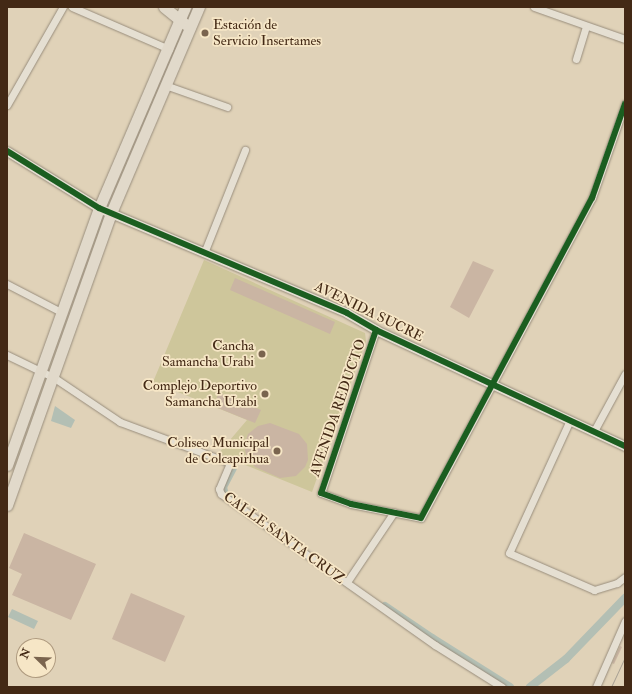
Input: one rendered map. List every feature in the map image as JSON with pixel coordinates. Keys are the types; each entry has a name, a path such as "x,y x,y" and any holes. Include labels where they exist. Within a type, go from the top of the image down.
{"main road":[{"path":"164,7 179,21 191,27"},
{"path":"7,465 63,313 99,208 185,7"},
{"path":"7,505 10,491 112,213 199,7"}],"street":[{"path":"7,105 63,7"},
{"path":"72,7 168,49"},
{"path":"538,8 586,27 625,39"},
{"path":"576,59 586,27"},
{"path":"166,86 227,107"},
{"path":"347,582 394,512 421,518 592,198 622,127 625,104"},
{"path":"204,253 245,150"},
{"name":"AVENIDA SUCRE","path":"7,151 99,208 347,313 376,330 494,383 625,446"},
{"path":"7,284 63,313"},
{"name":"AVENIDA REDUCTO","path":"376,330 321,493 351,504 394,512"},
{"name":"CALLE SANTA CRUZ","path":"7,355 42,370 120,422 230,463 219,489 221,494 435,645 502,687"},
{"path":"594,431 625,374"},
{"path":"570,420 509,553 594,590 618,583 625,577"},
{"path":"596,687 625,621"}],"shaded area":[{"name":"Complejo Deportivo Samancha Urabi","path":"204,260 365,333 366,341 312,492 218,454 247,420 153,382"},
{"path":"55,406 75,420 71,428 51,421"},
{"path":"12,609 38,621 34,629 8,617"}],"building":[{"path":"473,261 494,270 469,318 450,307"},
{"path":"235,278 335,322 330,334 230,290"},
{"path":"219,393 261,410 255,423 213,406"},
{"name":"Coliseo Municipal de Colcapirhua","path":"270,423 299,434 307,444 308,460 305,467 296,476 280,478 255,467 247,458 244,446 248,434 258,426"},
{"path":"24,533 96,564 71,620 12,595 22,574 9,568"},
{"path":"131,593 185,616 165,662 112,639"},
{"path":"620,646 622,647 614,664 612,663"}],"waterway":[{"path":"231,499 225,495 223,487 233,468"},
{"path":"530,687 566,659 625,598"},
{"path":"385,606 432,638 510,687"}],"tram line":[{"path":"611,687 625,657"}],"cycle path":[{"path":"376,330 321,493 351,504 421,518 592,198 625,104"},
{"path":"7,151 99,208 347,313 376,330 625,446"}],"place":[{"name":"Estación de Servicio Insertames","path":"205,33"},
{"name":"Cancha Samancha Urabi","path":"262,354"},
{"name":"Complejo Deportivo Samancha Urabi","path":"265,394"},
{"name":"Coliseo Municipal de Colcapirhua","path":"277,451"}]}
